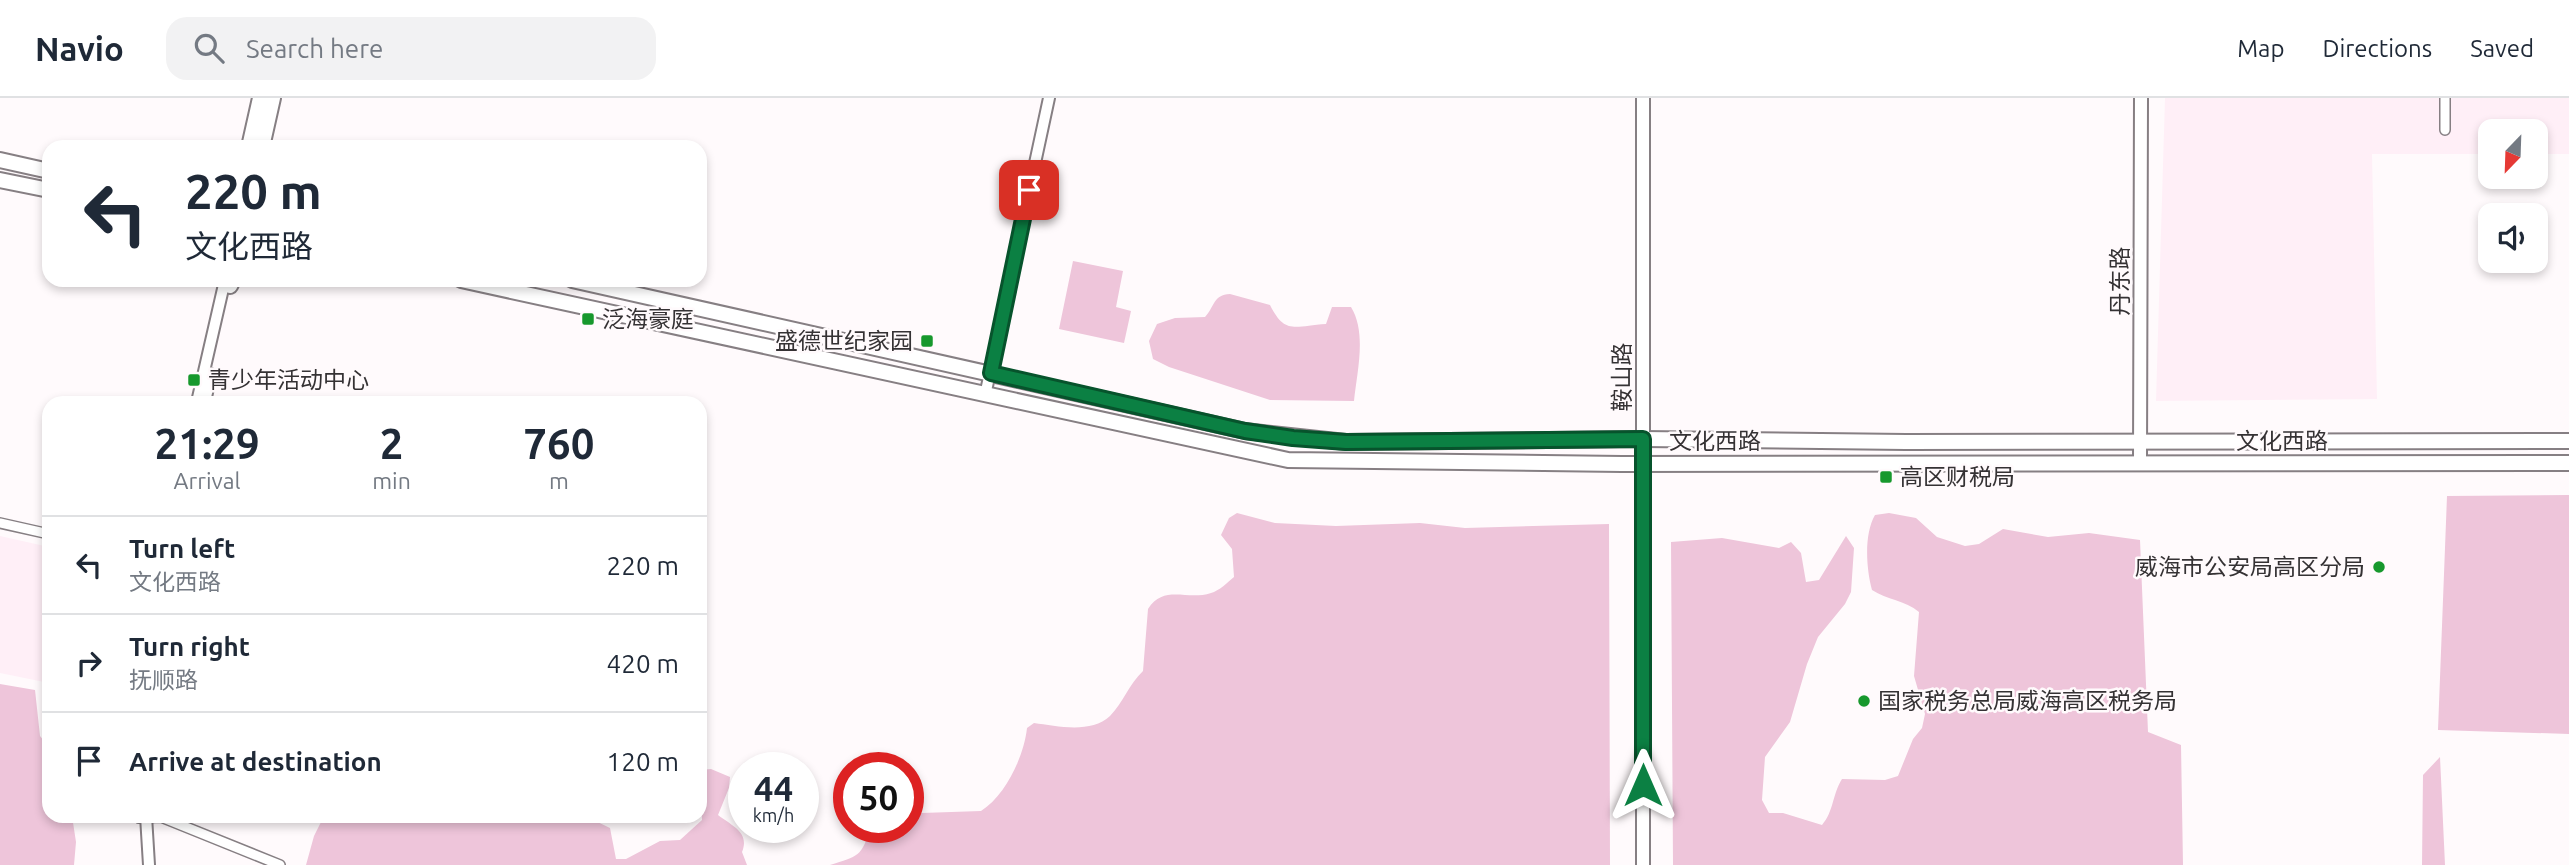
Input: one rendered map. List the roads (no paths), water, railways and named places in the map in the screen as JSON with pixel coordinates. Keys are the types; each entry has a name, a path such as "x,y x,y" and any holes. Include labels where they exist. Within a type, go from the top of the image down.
{"main road":[{"path":"257,140 260,98"},
{"path":"258,140 274,98"},
{"name":"鞍山路","path":"1643,98 1643,865"},
{"name":"丹东路","path":"2140,463 2141,98"},
{"path":"0,160 42,169"},
{"path":"0,180 42,189"},
{"name":"文化西路","path":"494,287 985,391 1288,460 1644,464 2569,463"},
{"name":"文化西路","path":"604,287 1245,431 1293,438 1346,442 1643,439 2569,441"}],"street":[{"path":"985,391 1049,98"},
{"path":"2445,98 2445,130"},
{"path":"199,396 227,287"},
{"path":"206,396 227,287"},
{"path":"0,523 42,532"},
{"path":"142,823 142,865"},
{"path":"143,823 149,865"},
{"path":"176,823 280,865"}],"place":[{"name":"泛海豪庭","path":"588,319"},
{"name":"盛德世纪家园","path":"927,341"},
{"name":"青少年活动中心","path":"194,380"},
{"name":"高区财税局","path":"1886,477"},
{"name":"威海市公安局高区分局","path":"2379,567"},
{"name":"国家税务总局威海高区税务局","path":"1864,701"}]}
